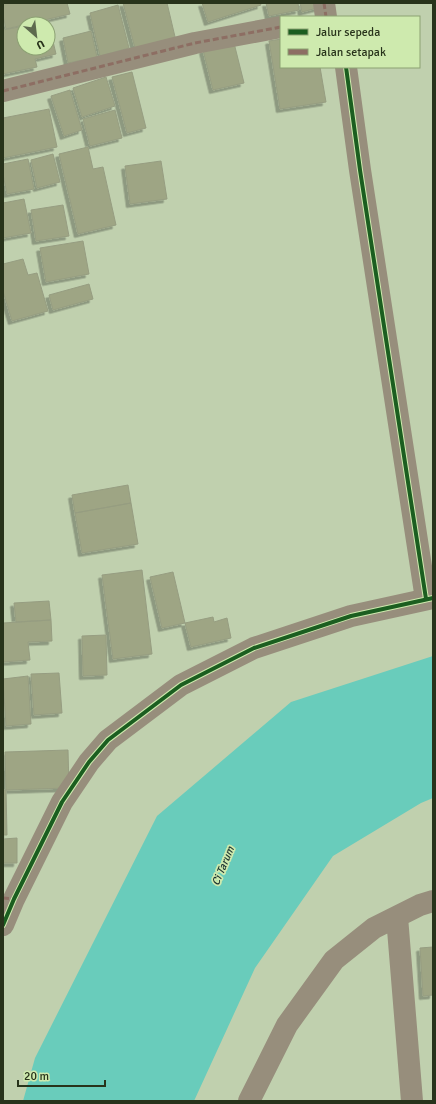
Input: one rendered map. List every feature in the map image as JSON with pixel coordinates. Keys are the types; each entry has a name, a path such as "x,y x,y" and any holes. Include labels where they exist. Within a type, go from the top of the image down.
{"street":[{"path":"324,3 326,16"},
{"path":"3,91 195,43 280,27"},
{"path":"3,925 9,899 62,802 89,762 108,740 182,685 254,648 351,616 430,599 360,170 346,68"},
{"path":"248,1101 286,1024 334,960 374,928 420,905 433,901"},
{"path":"396,916 412,1101"}],"water":[{"name":"Ci Tarum","path":"433,656 433,798 421,803 333,856 255,968 194,1101 23,1101 35,1058 157,816 291,702"}],"building":[{"path":"3,3 67,3 70,14 56,17 56,16 16,16 16,27 6,29 3,15"},
{"path":"123,3 167,3 176,41 136,52"},
{"path":"202,3 260,3 261,5 208,22"},
{"path":"266,3 298,3 299,10 269,16"},
{"path":"300,3 324,3 325,6 302,12"},
{"path":"118,5 129,48 100,56 90,13"},
{"path":"16,28 16,56 48,56 35,59 37,67 3,74 3,30"},
{"path":"91,31 97,57 68,63 63,38"},
{"path":"280,39 280,68 320,68 326,102 280,109 269,41"},
{"path":"234,43 244,83 213,90 203,50"},
{"path":"132,72 146,128 127,133 112,77"},
{"path":"106,77 115,106 82,117 73,88"},
{"path":"70,90 82,130 64,136 51,96"},
{"path":"49,109 57,147 3,158 3,118"},
{"path":"115,110 122,138 90,146 83,119"},
{"path":"88,147 93,169 103,167 116,225 78,234 59,154"},
{"path":"53,154 60,182 37,188 31,160"},
{"path":"28,159 34,189 7,194 3,174 3,164"},
{"path":"161,161 167,199 130,204 125,166"},
{"path":"24,199 31,233 3,238 3,203"},
{"path":"63,205 69,236 36,241 31,210"},
{"path":"83,241 89,274 46,282 40,248"},
{"path":"23,259 28,275 37,273 48,311 12,321 3,291 3,264"},
{"path":"89,284 93,299 53,310 49,295"},
{"path":"128,485 131,503 75,513 72,495"},
{"path":"131,503 138,544 82,553 75,513"},
{"path":"142,570 152,654 113,659 102,575"},
{"path":"173,572 185,623 162,628 150,577"},
{"path":"49,601 51,620 16,622 14,603"},
{"path":"213,617 214,622 227,618 231,638 191,647 185,623"},
{"path":"51,620 52,641 28,642 30,660 3,662 3,623"},
{"path":"106,635 107,675 83,676 82,636"},
{"path":"59,673 62,713 34,715 31,674"},
{"path":"28,676 31,724 6,726 3,679"},
{"path":"68,750 69,788 6,790 5,752"},
{"path":"3,790 6,790 7,835 3,835"},
{"path":"17,838 17,863 3,863 3,839"},
{"path":"433,947 433,995 423,996 420,948"}],"marked path":[{"path":"324,3 326,16"},
{"path":"3,91 195,43 280,27"},
{"path":"3,898 14,899"}],"cycle path":[{"path":"346,68 360,170 426,599"},
{"path":"3,925 14,899 62,802 89,762 108,740 181,685 254,648 351,616 433,598"}]}
